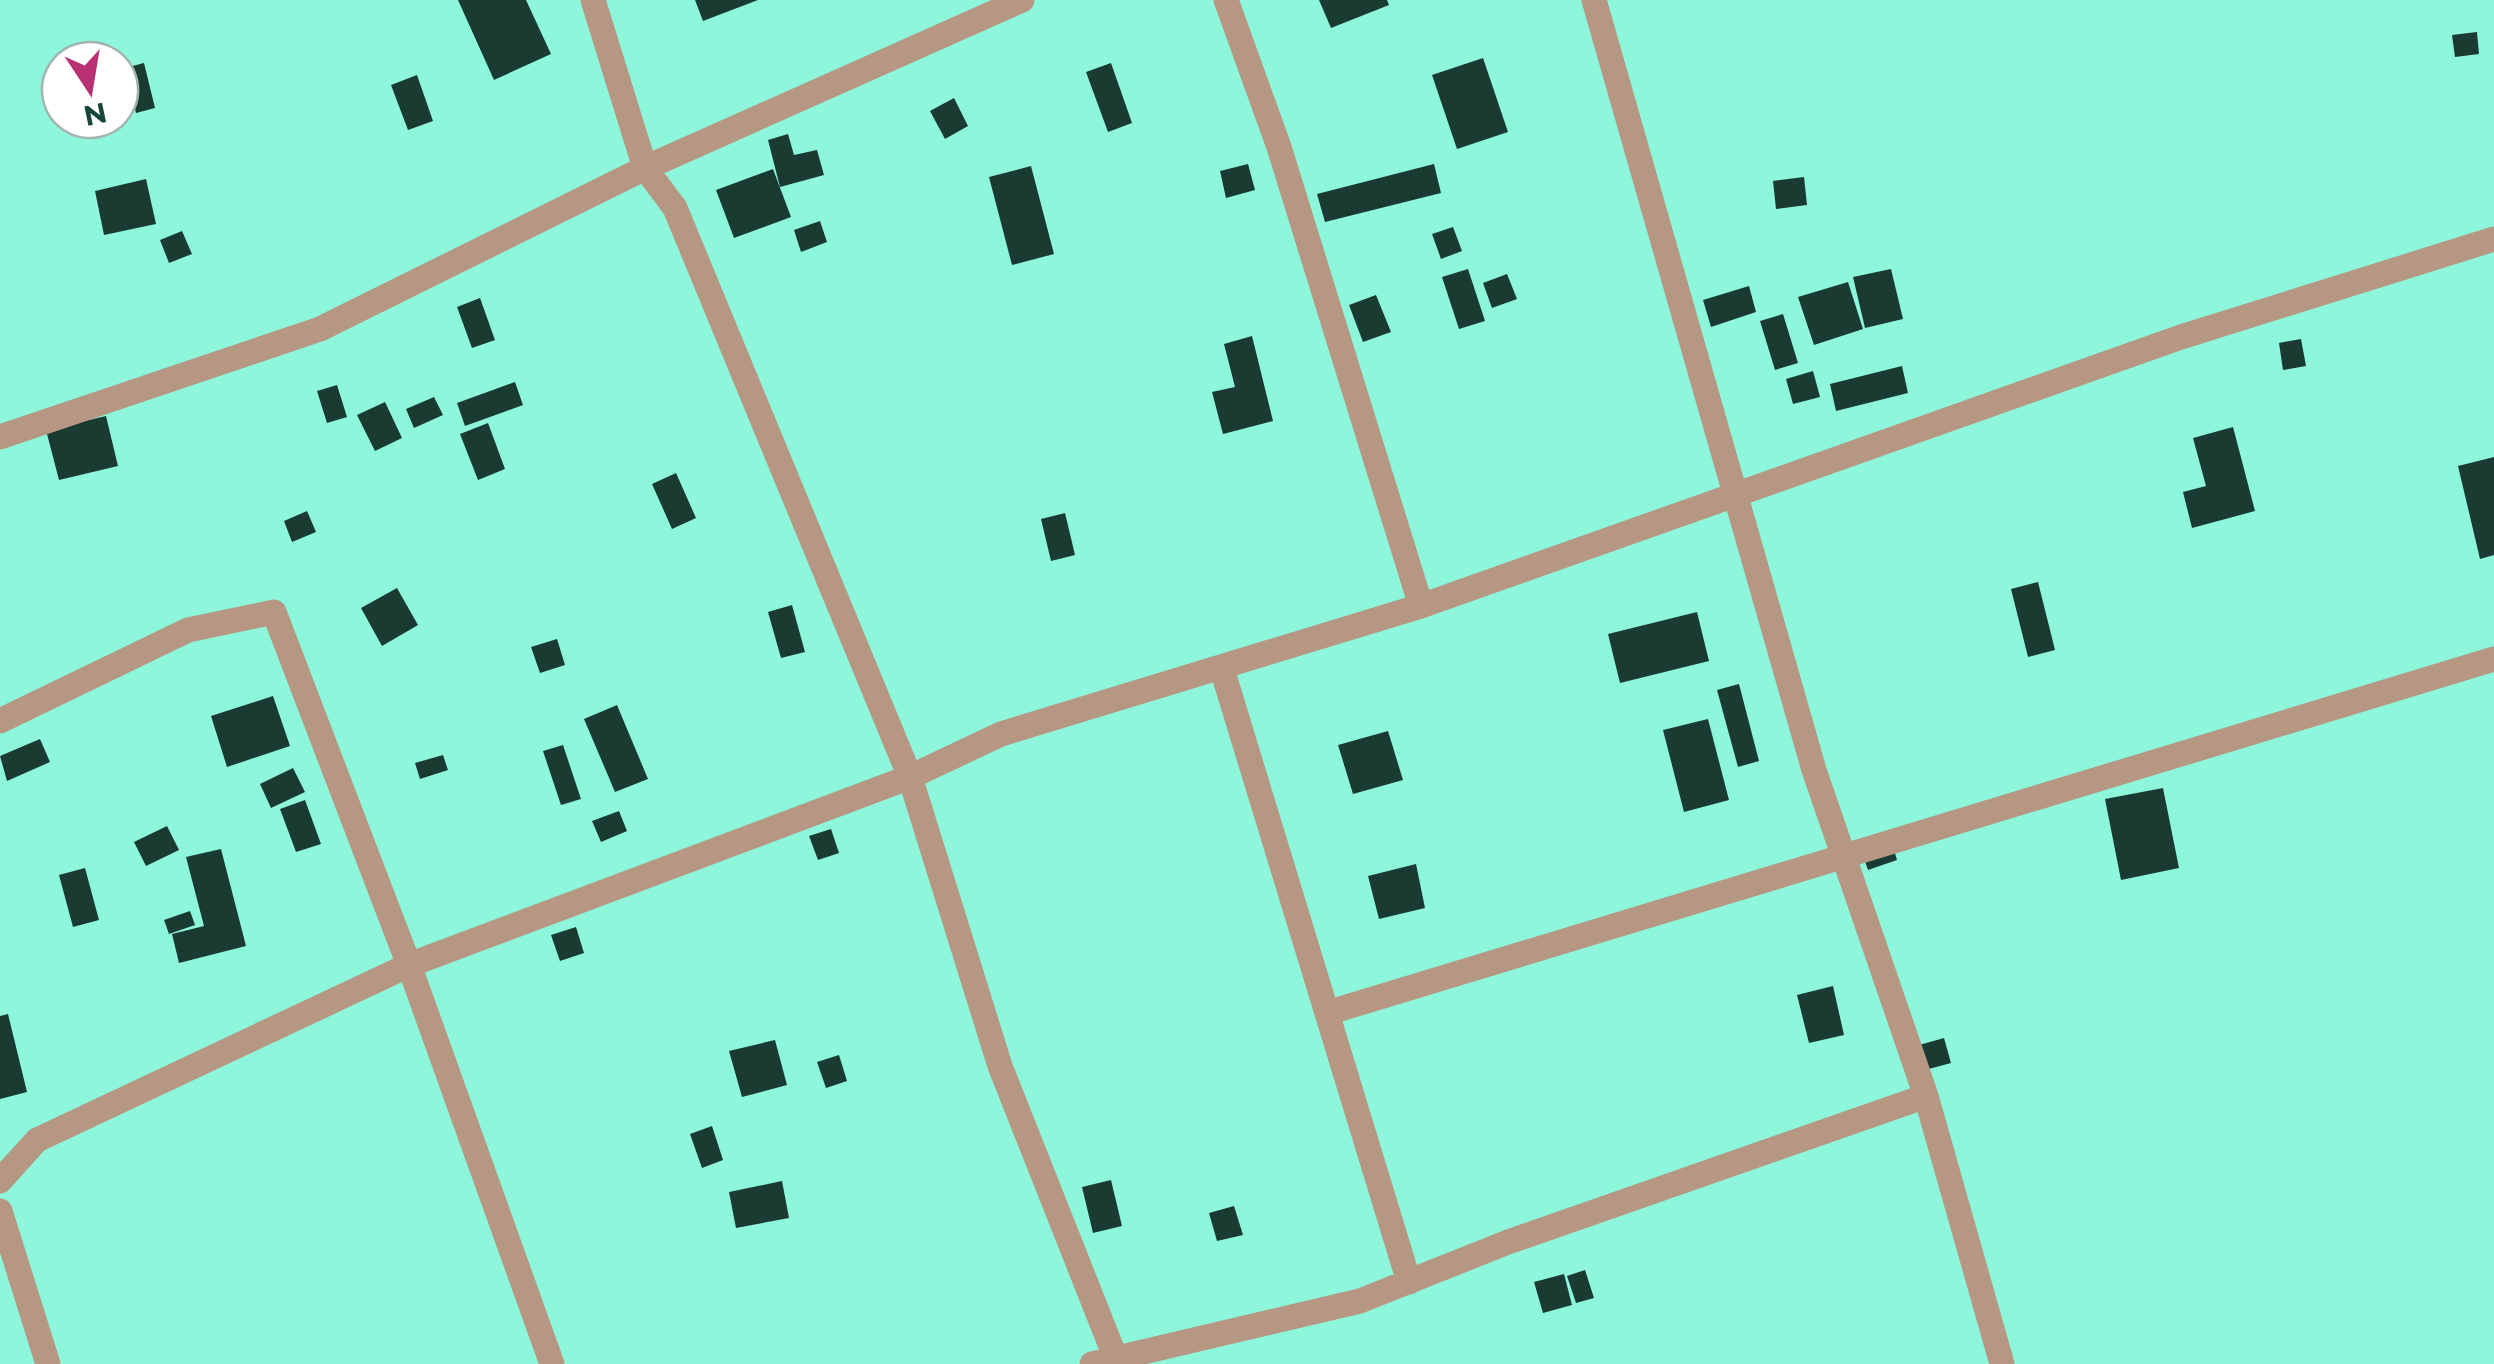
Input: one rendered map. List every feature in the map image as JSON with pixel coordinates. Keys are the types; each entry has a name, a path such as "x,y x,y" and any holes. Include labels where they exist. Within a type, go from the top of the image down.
{"street":[{"path":"593,0 645,168 675,208 910,778 1000,1066 1108,1361 1360,1301 1508,1242 1926,1096"},
{"path":"1,431 320,329 645,168 1022,0"},
{"path":"1226,0 1279,147 1421,606"},
{"path":"1594,0 1734,493 1844,856 1926,1096 2002,1364"},
{"path":"0,1181 36,1140 409,966 910,778 1000,734 1421,606 2181,338 2494,239"},
{"path":"0,721 188,630 274,612 409,966 552,1364"},
{"path":"1328,1012 2494,659"},
{"path":"1222,669 1409,1282"},
{"path":"0,1211 48,1364"}],"building":[{"path":"458,0 526,0 551,54 494,80"},
{"path":"695,0 758,0 703,21"},
{"path":"1319,0 1387,0 1389,5 1331,28"},
{"path":"2477,32 2479,54 2455,57 2452,35"},
{"path":"1483,58 1508,132 1457,149 1432,75"},
{"path":"144,63 155,108 140,112 140,64"},
{"path":"1111,63 1132,123 1108,132 1086,72"},
{"path":"417,75 433,121 408,130 391,85"},
{"path":"954,98 968,126 945,139 930,111"},
{"path":"788,134 794,155 817,150 824,175 780,187 768,140"},
{"path":"1248,164 1255,190 1226,198 1220,171"},
{"path":"1434,164 1441,193 1325,222 1317,194"},
{"path":"1031,166 1054,254 1012,265 989,177"},
{"path":"773,169 791,217 734,238 716,190"},
{"path":"1804,177 1807,205 1776,209 1773,181"},
{"path":"146,179 156,224 104,235 95,191"},
{"path":"820,221 827,242 801,252 794,230"},
{"path":"1453,227 1462,251 1441,259 1432,234"},
{"path":"182,231 192,254 169,263 160,240"},
{"path":"1468,269 1485,321 1459,329 1442,277"},
{"path":"1891,269 1903,319 1865,328 1853,277"},
{"path":"1507,274 1517,299 1492,308 1483,283"},
{"path":"1848,282 1863,329 1814,345 1798,297"},
{"path":"1749,286 1756,312 1711,327 1703,300"},
{"path":"1376,295 1391,332 1363,342 1349,305"},
{"path":"480,298 495,340 472,348 457,307"},
{"path":"1783,314 1798,363 1775,370 1760,321"},
{"path":"1252,336 1273,421 1223,434 1212,392 1235,387 1224,344"},
{"path":"2301,339 2306,366 2283,370 2279,343"},
{"path":"1902,366 1908,393 1836,411 1830,384"},
{"path":"1813,371 1820,397 1793,404 1786,379"},
{"path":"515,382 523,405 465,426 457,403"},
{"path":"337,385 347,417 327,423 317,391"},
{"path":"434,397 443,415 414,428 406,409"},
{"path":"385,402 402,438 375,451 357,415"},
{"path":"106,416 118,466 59,480 46,430"},
{"path":"488,423 505,469 478,480 460,434"},
{"path":"2233,427 2255,511 2192,528 2183,492 2206,486 2193,438"},
{"path":"2494,457 2494,555 2480,559 2458,466"},
{"path":"676,473 696,518 672,529 652,484"},
{"path":"307,511 316,532 292,542 284,521"},
{"path":"1065,513 1075,555 1051,561 1041,519"},
{"path":"2038,582 2055,650 2028,657 2011,589"},
{"path":"397,588 418,625 382,646 361,608"},
{"path":"792,605 805,652 781,658 768,612"},
{"path":"1697,612 1709,661 1620,683 1608,634"},
{"path":"557,639 565,665 540,673 531,647"},
{"path":"1739,684 1759,761 1738,767 1717,690"},
{"path":"273,696 290,746 227,767 211,716"},
{"path":"617,705 648,779 615,792 584,719"},
{"path":"1708,719 1729,800 1684,812 1663,730"},
{"path":"1388,731 1403,780 1353,794 1338,745"},
{"path":"40,739 50,762 7,781 0,756"},
{"path":"563,745 581,799 561,805 543,751"},
{"path":"443,755 448,770 420,779 415,763"},
{"path":"293,768 305,792 271,808 260,784"},
{"path":"2163,788 2179,868 2121,880 2105,799"},
{"path":"305,800 321,844 296,852 280,809"},
{"path":"619,811 627,831 601,842 592,821"},
{"path":"167,826 179,850 146,866 134,842"},
{"path":"831,829 839,853 818,860 809,836"},
{"path":"1890,836 1897,860 1868,870 1860,846"},
{"path":"221,849 246,946 179,963 172,934 204,926 186,857"},
{"path":"1416,864 1425,908 1379,919 1368,876"},
{"path":"85,868 99,920 73,927 59,875"},
{"path":"190,911 195,925 169,934 164,920"},
{"path":"576,927 584,953 560,961 551,935"},
{"path":"1833,986 1844,1035 1809,1043 1797,995"},
{"path":"8,1014 27,1092 0,1099 0,1016"},
{"path":"1944,1038 1951,1063 1925,1070 1919,1045"},
{"path":"775,1040 787,1085 742,1097 729,1051"},
{"path":"839,1055 847,1081 826,1088 817,1062"},
{"path":"712,1126 723,1160 702,1168 690,1134"},
{"path":"1111,1180 1122,1226 1093,1233 1082,1187"},
{"path":"782,1181 789,1218 736,1228 729,1192"},
{"path":"1234,1206 1243,1235 1217,1241 1209,1213"},
{"path":"1585,1270 1594,1298 1576,1303 1567,1276"},
{"path":"1564,1274 1572,1305 1543,1313 1534,1282"}]}
